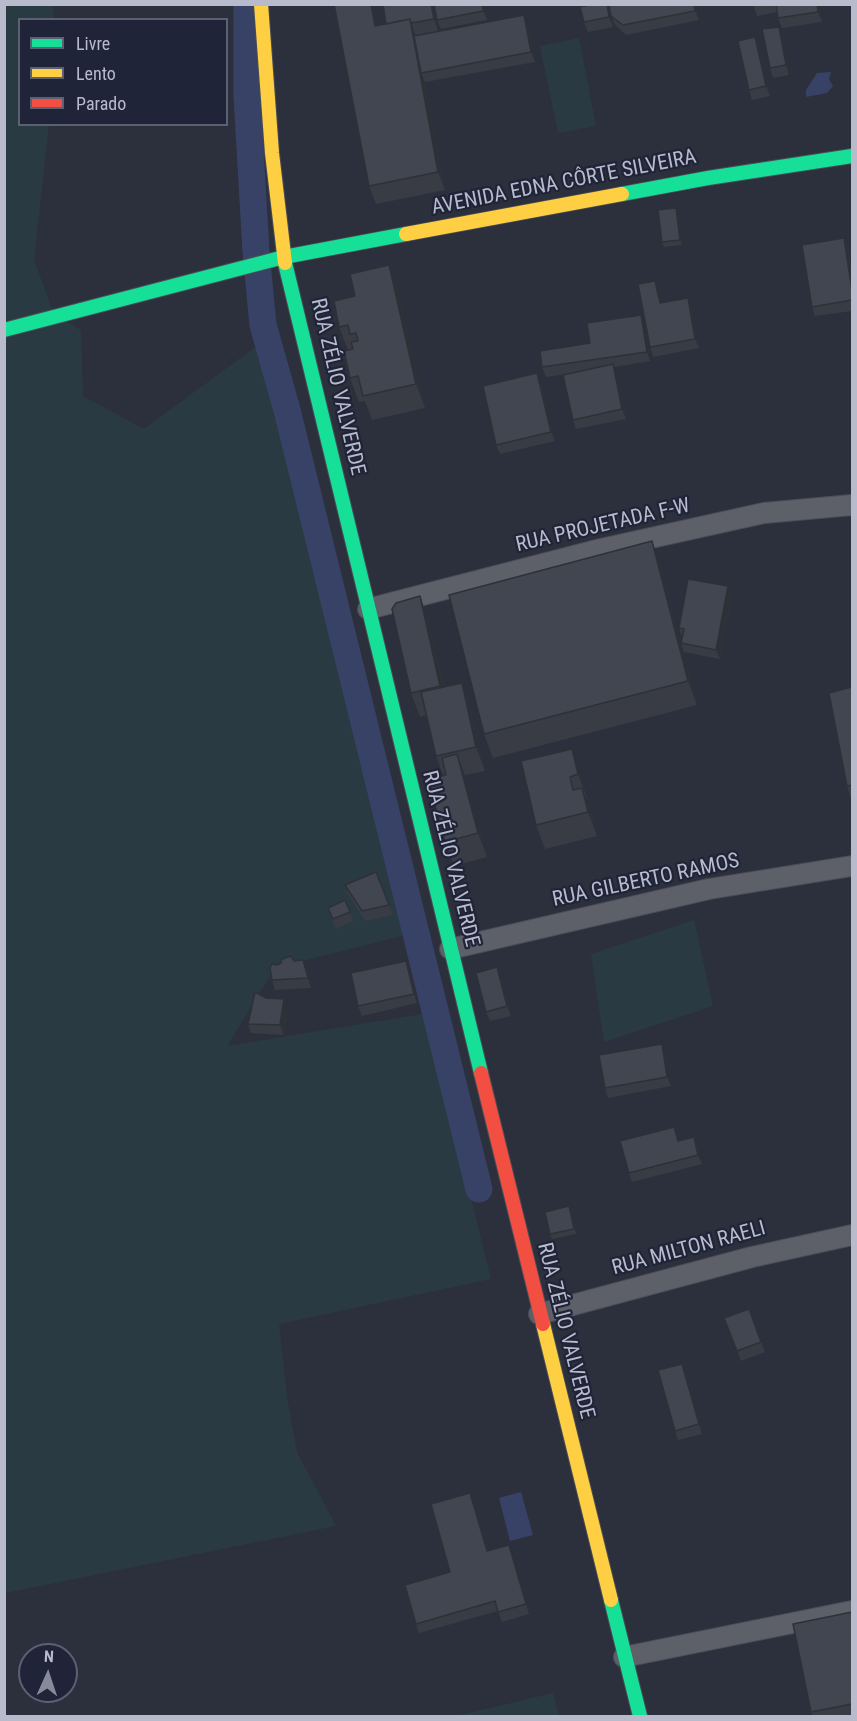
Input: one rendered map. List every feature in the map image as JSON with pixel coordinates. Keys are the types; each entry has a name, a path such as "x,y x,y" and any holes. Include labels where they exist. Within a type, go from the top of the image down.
{"street":[{"name":"RUA ZÉLIO VALVERDE","path":"261,4 272,153 284,257 539,1314 640,1716"},
{"name":"AVENIDA EDNA CÔRTE SILVEIRA","path":"4,330 284,257 708,178 852,156"},
{"name":"RUA PROJETADA F-W","path":"368,609 601,549 764,513 852,505"},
{"name":"RUA GILBERTO RAMOS","path":"450,949 709,890 852,866"},
{"name":"RUA MILTON RAELI","path":"539,1314 752,1257 852,1235"},
{"path":"624,1657 852,1611"}],"shaded area":[{"path":"52,4 54,18 18,18 18,126 49,126 34,260 54,314 81,330 83,396 144,429 258,345 409,934 275,968 227,1046 446,1010 492,1192 471,1198 491,1279 279,1324 287,1397 297,1452 336,1526 5,1593 4,5"},
{"path":"579,38 596,126 558,133 540,46"},
{"path":"694,920 713,1006 604,1042 591,954"},
{"path":"553,1693 559,1716 456,1716"}],"water":[{"path":"831,72 829,79 833,86 827,93 806,97 806,90 817,73"},
{"path":"521,1492 533,1535 510,1541 499,1498"}],"building":[{"path":"334,4 371,4 375,26 410,19 438,172 369,186"},
{"path":"383,4 431,4 434,19 411,23 410,19 386,24"},
{"path":"434,4 482,4 483,11 437,20"},
{"path":"607,4 609,17 584,22 580,7"},
{"path":"609,4 694,4 695,11 623,25 611,16"},
{"path":"776,4 817,4 818,12 778,18"},
{"path":"524,15 531,52 421,73 414,36"},
{"path":"779,27 786,65 770,68 762,29"},
{"path":"755,37 766,86 749,90 738,41"},
{"path":"676,208 680,240 662,242 658,210"},
{"path":"844,238 852,300 812,307 802,245"},
{"path":"389,265 416,384 363,396 358,376 350,378 344,351 353,349 351,342 358,341 356,333 350,334 348,325 339,327 334,301 355,296 350,274"},
{"path":"655,281 660,303 688,298 695,339 650,347 638,284"},
{"path":"641,315 647,352 542,367 540,351 590,343 587,323"},
{"path":"613,364 622,409 573,420 563,375"},
{"path":"537,373 551,432 496,445 483,386"},
{"path":"652,541 688,681 484,734 449,595"},
{"path":"688,579 728,586 716,650 681,643 684,629 679,628"},
{"path":"420,596 440,686 411,693 392,609 396,603"},
{"path":"462,683 476,747 436,756 421,692"},
{"path":"852,687 852,785 847,786 829,693"},
{"path":"572,749 578,774 570,777 573,790 582,788 588,812 536,825 521,761"},
{"path":"457,754 478,833 445,842 428,779 446,775 442,758"},
{"path":"376,872 389,905 362,911 345,885"},
{"path":"345,900 350,912 333,919 328,908"},
{"path":"291,956 294,961 303,960 308,978 272,980 270,968 272,964 277,965 282,959"},
{"path":"406,961 414,994 358,1006 351,973"},
{"path":"497,967 507,1006 486,1012 476,973"},
{"path":"255,992 266,998 284,999 280,1025 248,1024"},
{"path":"662,1044 667,1077 605,1088 599,1055"},
{"path":"674,1127 678,1141 694,1137 698,1155 629,1173 620,1141"},
{"path":"569,1206 574,1229 550,1234 545,1212"},
{"path":"749,1309 761,1342 737,1351 724,1318"},
{"path":"682,1364 699,1424 675,1431 658,1370"},
{"path":"470,1493 487,1551 509,1545 526,1604 498,1612 495,1601 416,1624 405,1585 450,1572 431,1504"},
{"path":"852,1612 852,1704 811,1712 793,1624"}],"waterway":[{"path":"247,4 247,96 256,252 263,325 287,410 479,1189"}],"traffic: fast":[{"path":"622,194 852,156"},
{"path":"4,330 284,257 406,234"},
{"path":"285,263 481,1073"},
{"path":"611,1600 640,1716"}],"traffic: slow":[{"path":"261,4 272,153 285,263"},
{"path":"406,234 622,194"},
{"path":"543,1324 611,1600"}],"traffic: jam":[{"path":"481,1073 543,1324"}]}
